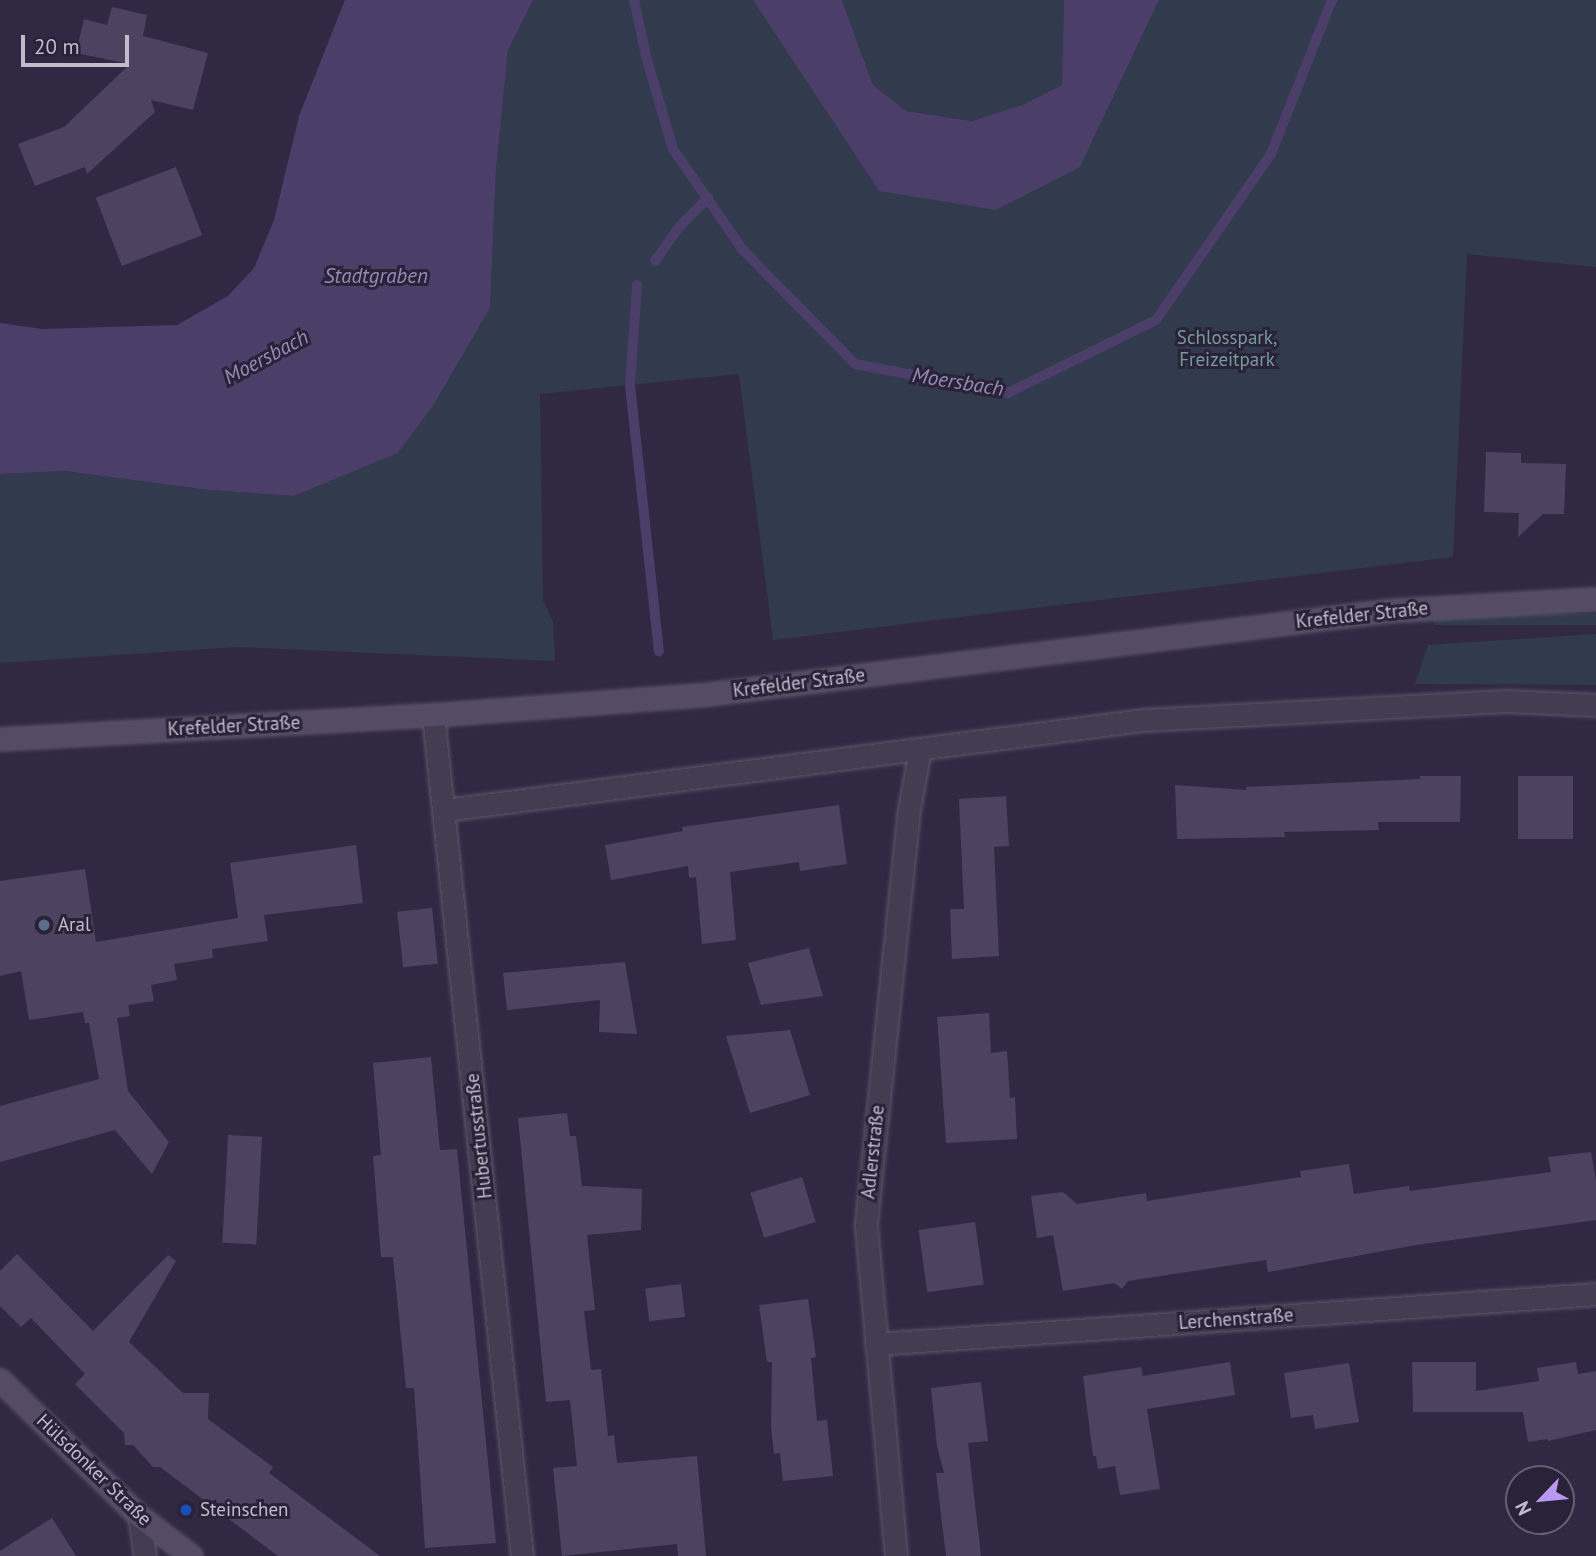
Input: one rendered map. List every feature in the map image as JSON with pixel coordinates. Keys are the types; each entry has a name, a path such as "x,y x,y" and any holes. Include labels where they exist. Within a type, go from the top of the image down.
{"main road":[{"name":"Krefelder Straße","path":"0,739 433,715 701,695 1385,611 1596,599"},
{"name":"Hülsdonker Straße","path":"0,1380 139,1516 191,1556"}],"street":[{"path":"445,810 1143,720 1506,701 1596,705"},
{"name":"Hubertusstraße","path":"433,715 522,1556"},
{"name":"Adlerstraße","path":"896,1556 866,1224 907,828 920,748"},
{"name":"Lerchenstraße","path":"876,1345 1596,1294"},
{"path":"139,1516 145,1556"}],"green space":[{"name":"Schlosspark, Freizeitpark","path":"533,0 753,0 879,191 1080,167 1159,0 1596,0 1596,267 1467,254 1453,557 773,640 739,374 540,394 543,600 553,622 555,661 237,647 0,663 0,474 65,471 208,490 294,496 398,453 433,406 490,308 496,171 508,50"},
{"path":"842,0 1064,0 1062,85 1022,105 972,121 906,111 873,85"},
{"path":"1434,614 1596,614 1596,625 1434,625"},
{"path":"1596,634 1596,685 1415,684 1428,645"}],"water":[{"name":"Stadtgraben","path":"345,0 533,0 508,50 496,171 490,308 433,406 398,453 294,496 208,490 65,471 0,474 0,323 42,329 177,325 228,296 254,268 274,220 299,116"},
{"path":"753,0 842,0 873,85 906,111 972,121 1022,105 1062,85 1064,0 1159,0 1080,167 996,210 879,191"}],"building":[{"path":"112,7 147,15 143,36 208,53 193,110 151,100 155,112 87,174 85,167 35,186 18,144 64,127 130,64 76,53 84,19 107,25"},
{"path":"176,167 202,235 122,266 96,198"},
{"path":"1486,452 1521,453 1521,463 1566,464 1564,514 1543,514 1518,537 1519,513 1484,512"},
{"path":"1420,776 1461,776 1460,822 1378,822 1379,830 1284,832 1285,837 1177,839 1175,785 1246,790 1246,787 1420,779"},
{"path":"1518,776 1573,776 1573,839 1518,839"},
{"path":"1006,796 1009,846 994,847 999,956 952,959 950,909 964,909 959,799"},
{"path":"839,805 847,864 800,871 799,862 730,872 736,940 702,944 696,877 689,878 688,866 611,880 605,845 683,831 682,827"},
{"path":"356,845 363,903 264,915 268,941 212,949 213,958 174,964 177,980 151,985 154,1001 128,1005 130,1016 117,1018 128,1091 169,1142 152,1174 115,1130 0,1162 0,1106 99,1079 89,1023 85,1023 83,1012 29,1020 21,971 0,976 0,881 85,869 96,942 238,918 230,863"},
{"path":"432,908 438,964 403,967 397,912"},
{"path":"809,948 823,996 761,1005 748,963"},
{"path":"625,962 637,1034 599,1032 600,1000 507,1010 503,973"},
{"path":"989,1013 991,1053 1007,1051 1010,1098 1015,1097 1017,1139 946,1143 937,1017"},
{"path":"790,1030 810,1095 750,1113 726,1036"},
{"path":"431,1057 440,1150 457,1149 496,1543 425,1548 414,1388 406,1388 393,1257 381,1257 373,1156 381,1155 373,1063"},
{"path":"567,1113 570,1136 576,1136 582,1186 642,1189 641,1230 587,1235 595,1310 584,1311 591,1370 601,1369 608,1436 614,1435 617,1463 697,1456 706,1556 678,1556 677,1544 562,1556 553,1468 577,1466 570,1400 546,1402 518,1118"},
{"path":"228,1135 262,1137 256,1245 222,1243"},
{"path":"1591,1152 1596,1180 1596,1220 1416,1245 1268,1272 1266,1260 1128,1281 1122,1289 1114,1283 1063,1291 1053,1235 1037,1238 1031,1196 1063,1192 1077,1204 1146,1193 1147,1201 1301,1177 1300,1171 1349,1164 1354,1194 1409,1186 1410,1191 1551,1172 1548,1157"},
{"path":"802,1177 816,1222 764,1238 750,1193"},
{"path":"975,1222 984,1284 927,1292 919,1230"},
{"path":"17,1254 93,1331 168,1255 176,1261 129,1342 183,1393 209,1393 208,1419 273,1467 269,1473 380,1556 278,1556 160,1467 153,1467 133,1445 125,1445 124,1433 75,1384 85,1374 31,1318 21,1327 0,1306 0,1271"},
{"path":"681,1284 685,1317 649,1321 645,1288"},
{"path":"808,1299 816,1357 811,1358 817,1421 827,1420 833,1476 783,1481 780,1453 774,1454 771,1427 772,1362 767,1362 759,1305"},
{"path":"1230,1362 1235,1395 1147,1409 1160,1489 1120,1495 1115,1466 1098,1469 1096,1456 1093,1456 1083,1376 1141,1367 1143,1376"},
{"path":"1412,1362 1476,1362 1476,1391 1539,1381 1537,1368 1576,1362 1578,1374 1596,1371 1596,1430 1548,1441 1528,1442 1523,1412 1413,1412"},
{"path":"1349,1363 1359,1422 1315,1429 1313,1415 1291,1418 1284,1373"},
{"path":"981,1382 988,1441 968,1443 981,1556 946,1556 936,1473 944,1473 937,1446 931,1388"},
{"path":"52,1518 76,1556 0,1556 0,1551"}],"waterway":[{"name":"Moersbach","path":"634,0 647,60 673,149 743,250 855,364 1008,393 1156,320 1271,154 1332,0"},
{"path":"655,261 680,226 708,198"},
{"path":"637,285 630,385 659,651"}],"place":[{"name":"Aral","path":"44,925"},
{"name":"Steinschen","path":"186,1510"}]}
